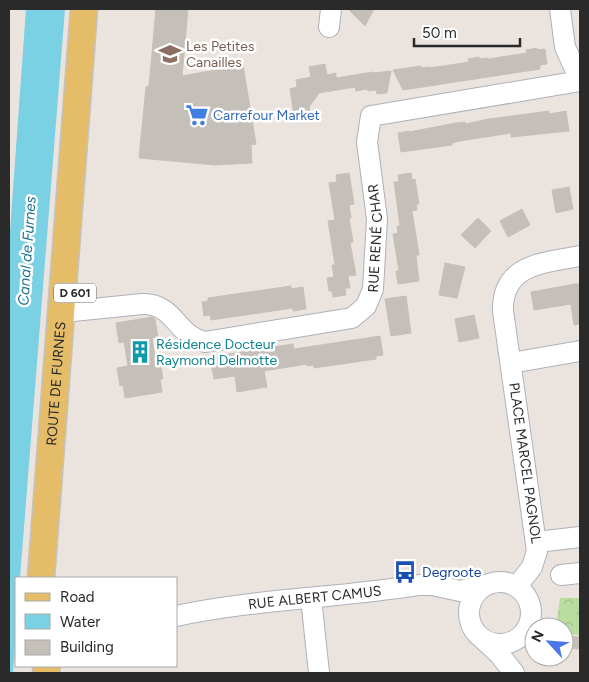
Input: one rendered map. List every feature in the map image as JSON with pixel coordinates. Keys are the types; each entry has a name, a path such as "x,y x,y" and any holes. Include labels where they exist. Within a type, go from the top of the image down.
{"main road":[{"name":"ROUTE DE FURNES","path":"53,577 84,9"},
{"name":"ROUTE DE FURNES","path":"41,577 96,9"}],"street":[{"path":"560,9 565,47 580,81"},
{"name":"RUE RENÉ CHAR","path":"67,311 152,304 171,314 188,335 205,342 352,318 366,306 371,296 373,283 377,219 367,142 371,116 580,81"},
{"name":"PLACE MARCEL PAGNOL","path":"517,586 535,562 537,542 503,306 505,293 511,282 520,272 528,267 580,256"},
{"path":"511,364 580,351"},
{"path":"537,542 580,537"},
{"path":"514,673 504,660 477,634 470,623 468,613 471,601 477,591 485,585 501,581 517,586 527,597 531,611 530,621 519,644 518,656 522,673"},
{"name":"RUE ALBERT CAMUS","path":"178,616 224,608 405,587 428,585 460,591 485,585"},
{"name":"RUE ALBERT CAMUS","path":"405,587 424,591 450,601 461,609 470,623"},
{"path":"311,598 319,673"},
{"name":"RUE ALBERT CAMUS","path":"178,623 224,608"},
{"path":"484,640 494,644 504,644 513,641 523,634"}],"green space":[{"path":"560,598 580,598 580,635 574,635 574,617 557,617"}],"water":[{"name":"Canal de Furnes","path":"26,9 65,9 20,577 15,577 13,673 9,673 9,245"}],"building":[{"name":"Carrefour Market","path":"156,9 188,9 182,76 243,65 256,144 251,145 252,163 215,165 139,158 146,87 149,86"},
{"path":"348,9 374,9 365,26"},
{"path":"537,48 537,50 545,49 547,64 540,65 540,69 403,90 393,70 421,66 421,68 429,68 450,65 469,62 468,59 479,57 479,59 488,59 527,53 526,50"},
{"path":"325,64 327,75 336,73 336,78 391,71 387,93 377,94 376,90 368,91 367,89 356,91 355,87 319,93 309,107 310,113 294,115 290,89 297,87 296,80 311,77 309,67"},
{"path":"549,111 549,114 566,111 569,131 511,137 511,133 460,141 452,143 452,145 401,152 398,133 456,123 465,122 465,124"},
{"path":"349,173 354,204 349,205 353,242 350,243 356,275 348,276 350,288 345,288 346,295 333,297 332,291 329,291 327,278 334,277 332,265 335,265 328,221 335,220 329,183 337,182 336,175"},
{"path":"411,173 412,180 415,179 419,204 416,204 417,210 412,211 419,255 416,255 419,281 398,284 396,271 399,271 393,234 398,233 397,226 400,226 394,182 399,182 398,175"},
{"path":"569,187 573,209 556,213 552,190"},
{"path":"522,209 530,225 508,237 500,221"},
{"path":"478,218 491,231 475,248 461,235"},
{"path":"445,263 465,267 457,298 439,295"},
{"path":"580,284 580,324 574,325 571,304 534,310 531,292"},
{"path":"291,286 291,289 303,287 306,309 293,311 293,308 211,320 210,315 204,316 202,302 208,301 208,298"},
{"path":"406,296 411,333 391,336 385,299"},
{"path":"474,315 479,338 459,342 455,319"},
{"name":"Résidence Docteur Raymond Delmotte","path":"152,317 155,319 158,337 152,338 156,362 160,361 163,379 160,379 162,392 125,398 123,385 120,386 117,368 128,366 124,342 119,343 116,323"},
{"path":"380,336 383,355 376,356 376,359 314,368 314,365 307,366 307,364 264,371 267,387 237,392 235,376 214,379 210,357 293,344 294,349"},
{"path":"574,637 580,637 580,649 574,649"}],"place":[{"name":"Les Petites Canailles","path":"170,54"},
{"name":"Carrefour Market","path":"197,115"},
{"name":"Résidence Docteur Raymond Delmotte","path":"140,352"},
{"name":"Degroote","path":"405,572"}]}
